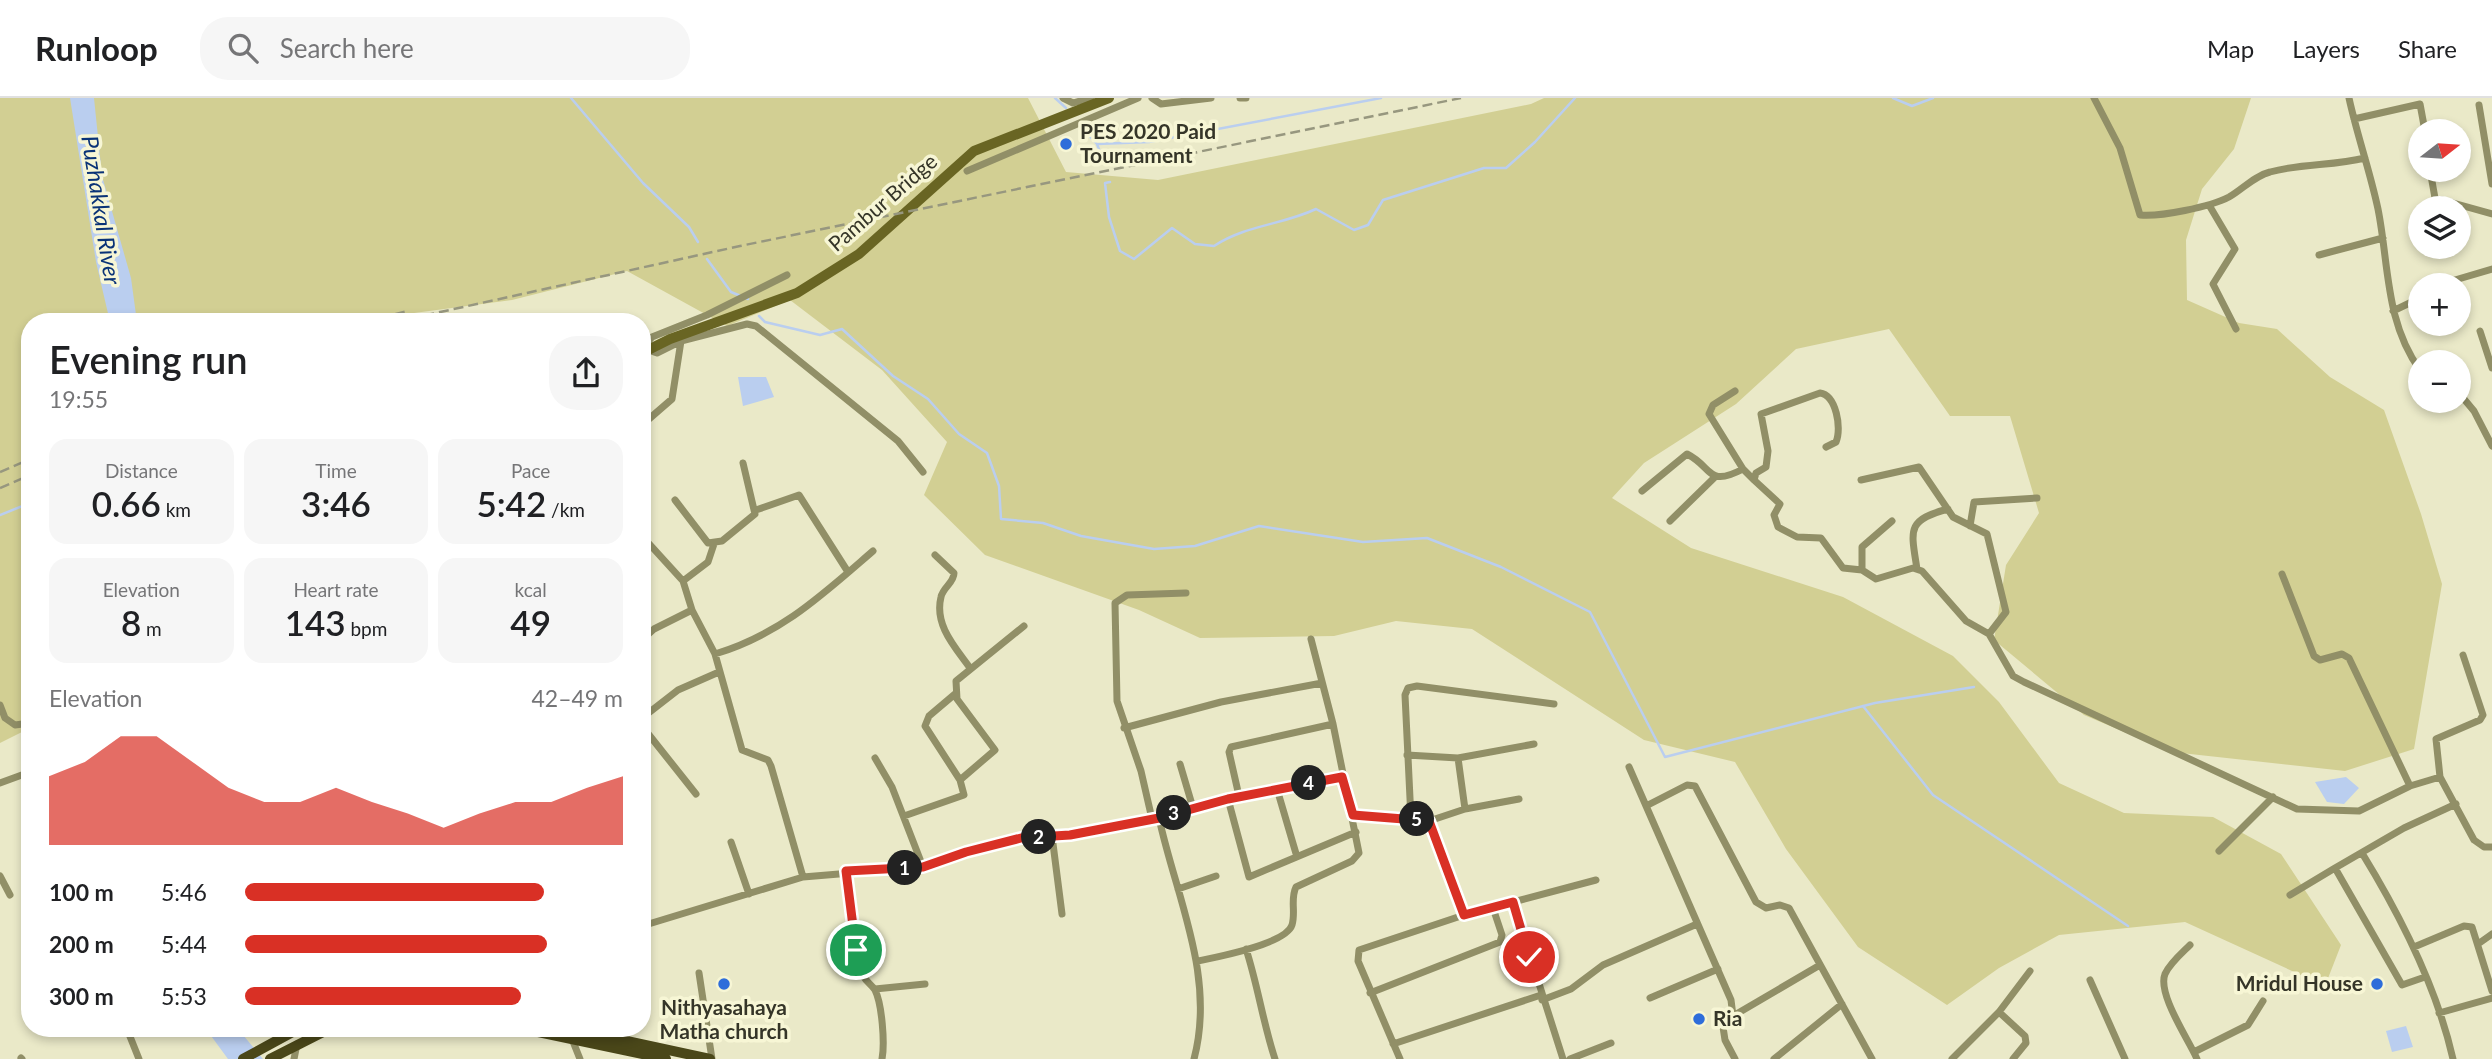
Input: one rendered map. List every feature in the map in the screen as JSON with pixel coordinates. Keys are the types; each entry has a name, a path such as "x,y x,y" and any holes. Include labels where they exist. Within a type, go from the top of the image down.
{"main road":[{"name":"Pambur Bridge","path":"651,349 797,293 859,254 974,150 1106,99"},
{"path":"243,1059 282,1037"},
{"path":"271,1058 311,1037"},
{"path":"581,1037 643,1056 666,1059"},
{"path":"588,1037 711,1059"}],"street":[{"path":"1063,98 1073,103 1091,98"},
{"path":"967,171 1086,118 1139,98"},
{"path":"1153,98 1157,104 1211,98"},
{"path":"1240,98 1246,98"},
{"path":"2094,98 2126,164 2137,214 2143,216 2208,205 2227,198 2266,172 2315,164 2338,165 2365,158"},
{"path":"2349,98 2383,238 2393,311 2409,350"},
{"path":"2354,118 2420,104 2423,119"},
{"path":"2479,105 2492,184"},
{"path":"2432,182 2435,198 2492,214"},
{"path":"2208,205 2235,249 2213,284 2236,329"},
{"path":"2319,255 2383,238"},
{"path":"2471,275 2492,269"},
{"path":"651,338 707,315 787,275"},
{"path":"2393,311 2408,304"},
{"path":"651,352 657,353 681,341 747,324 755,326 898,441 923,472"},
{"path":"2480,331 2492,368"},
{"path":"651,417 672,399 681,341"},
{"path":"1735,391 1713,405 1709,414 1743,469 1780,504 1774,515 1779,527 1797,537 1821,538 1843,568 1862,570 1876,579 1917,569 1929,576 1966,621 1989,634 2013,676 2297,809 2359,811 2410,786 2440,777"},
{"path":"1754,480 1756,473 1766,467 1769,456 1761,418 1764,410 1820,393 1826,394 1833,400 1839,436 1836,442 1826,447"},
{"path":"2471,407 2492,446"},
{"path":"1642,491 1687,454 1714,477 1726,477 1743,469"},
{"path":"743,463 756,510"},
{"path":"1861,480 1919,467 1956,520 1989,537 2006,612 1989,634"},
{"path":"1670,521 1714,477"},
{"path":"683,581 708,562 714,544 748,522 756,510 799,495 848,572"},
{"path":"1970,526 1971,508 1975,502 2037,498"},
{"path":"675,500 704,539 714,544"},
{"path":"1917,569 1913,540 1916,523 1921,517 1948,509"},
{"path":"1862,570 1862,547 1892,521"},
{"path":"651,546 683,581 692,610 715,654 742,750 768,760 771,766 803,877"},
{"path":"715,654 753,642 793,618 873,551"},
{"path":"935,555 952,569 955,576 941,596 942,626 970,668"},
{"path":"2282,574 2314,656 2320,660 2342,654 2349,658 2410,786"},
{"path":"1186,593 1127,595 1115,603 1117,701 1178,889 1198,961 1200,997 1194,1059"},
{"path":"651,632 692,610"},
{"path":"960,780 995,750 955,694 956,681 1024,626"},
{"path":"1198,961 1246,949 1287,932 1293,923 1296,887 1357,858 1359,846 1353,815 1311,639"},
{"path":"2463,655 2483,712 2482,718"},
{"path":"651,711 678,690 719,672"},
{"path":"1124,728 1221,702 1322,683"},
{"path":"1411,819 1405,695 1412,687 1448,688 1554,704"},
{"path":"904,816 962,797 965,791 925,726 929,716 955,694"},
{"path":"0,705 5,718 15,725 21,724"},
{"path":"2492,719 2482,718 2436,739 2440,777 2473,840 2484,847 2492,847"},
{"path":"1239,796 1229,751 1231,747 1333,723"},
{"path":"651,737 696,794"},
{"path":"1407,755 1458,758 1534,744"},
{"path":"875,758 904,816 923,867"},
{"path":"1458,758 1465,809"},
{"path":"1180,764 1193,808"},
{"path":"1629,767 1718,969 1731,1000 1734,1016"},
{"path":"0,783 21,775"},
{"path":"651,923 803,877 846,871 923,867 966,852 1021,838 1052,836 1155,818 1239,796 1342,777"},
{"path":"1646,806 1687,785 1695,786 1756,902 1766,908 1780,905 1788,908 1842,1004 1868,1058"},
{"path":"1277,789 1297,857"},
{"path":"2219,851 2273,797"},
{"path":"1228,799 1248,876 1356,832"},
{"path":"1353,815 1429,821 1465,809 1519,799"},
{"path":"2290,895 2361,853 2456,804"},
{"path":"1429,821 1464,915"},
{"path":"1052,836 1062,914"},
{"path":"731,842 749,894"},
{"path":"2361,853 2414,947 2454,1059"},
{"path":"2336,868 2402,985 2425,976"},
{"path":"846,871 859,967 862,978 875,989 883,1030 882,1059"},
{"path":"0,876 10,895"},
{"path":"1178,889 1216,876"},
{"path":"1400,1059 1357,961 1359,950 1464,915 1596,880"},
{"path":"1513,902 1541,998 1563,1059"},
{"path":"1370,993 1500,942 1502,935 1493,908"},
{"path":"1393,1044 1571,989 1603,965 1697,924"},
{"path":"2414,947 2464,926 2472,928 2492,991"},
{"path":"2478,944 2492,934"},
{"path":"2190,945 2168,969 2164,981 2175,1021 2196,1055 2248,1025 2263,1001"},
{"path":"1246,949 1262,1002 1262,1022 1275,1059"},
{"path":"1735,1059 1723,1027 1734,1016 1820,965"},
{"path":"1650,998 1718,969"},
{"path":"1952,1059 1998,1012 2030,971"},
{"path":"699,973 711,1059"},
{"path":"2090,981 2125,1059"},
{"path":"875,989 925,984"},
{"path":"2439,1013 2492,998"},
{"path":"1774,1059 1842,1004"},
{"path":"1998,1012 2025,1036 2026,1043 2013,1059"},
{"path":"130,1037 139,1059"},
{"path":"572,1037 580,1059"},
{"path":"1570,1059 1611,1043"},
{"path":"294,1059 298,1044"}],"shaded area":[{"path":"0,98 1028,98 1066,172 1158,180 1531,104 1544,98 2251,98 2234,149 2202,189 2186,240 2187,300 2239,323 2277,329 2330,377 2384,410 2421,514 2442,584 2414,749 2345,771 2172,752 2084,715 1994,640 2006,565 2039,513 2010,416 1950,416 1889,329 1796,349 1736,404 1644,463 1612,498 1691,548 1843,597 1953,656 1999,702 2059,783 2124,813 2213,817 2281,854 2341,945 2325,986 2185,922 2059,935 1999,968 1947,1005 1858,947 1786,849 1735,762 1644,740 1472,629 1396,621 1334,636 1200,638 1139,610 985,555 924,495 947,442 882,370 790,300 727,326 627,271 512,300 414,313 21,313 21,732 0,743"}],"water":[{"name":"Puzhakkal River","path":"70,98 94,98 102,176 131,278 136,313 108,313 96,262"},
{"path":"738,377 766,377 774,397 743,406"},
{"path":"2346,777 2359,788 2344,804 2327,802 2315,782"},
{"path":"2406,1026 2413,1047 2392,1052 2386,1031"},
{"path":"212,1037 245,1037 263,1059 228,1059"}],"waterway":[{"path":"571,98 643,183 689,227 698,242"},
{"path":"1055,98 1066,108"},
{"path":"1097,144 1149,142 1381,98"},
{"path":"1110,182 1105,183 1109,217 1120,251 1134,259 1172,228 1195,244 1214,246 1251,229 1316,209 1354,230 1368,225 1383,200 1484,168 1506,168 1535,142 1575,98"},
{"path":"1893,98 1912,106 1933,98"},
{"path":"1079,125 1097,144 1103,160"},
{"path":"707,259 731,292 748,299"},
{"path":"759,316 765,322 820,335 842,329 893,376 928,399 959,434 987,453 999,486 1001,519 1043,523 1081,536 1154,549 1195,546 1259,526 1363,542 1427,538 1501,567 1590,612 1665,757 1875,703 1974,687"},
{"path":"0,515 21,507"},
{"path":"1863,706 1933,795 2128,926"}],"railway":[{"path":"436,313 740,246 1461,98"},
{"path":"400,313 407,311"},
{"path":"0,472 21,463"},
{"path":"0,488 21,479"}],"place":[{"name":"PES 2020 Paid Tournament","path":"1066,144"},
{"name":"Nithyasahaya Matha church","path":"724,984"},
{"name":"Mridul House","path":"2377,984"},
{"name":"Ria","path":"1699,1019"}],"route":[{"path":"856,950 846,871 923,867 966,852 1021,838 1070,835 1159,818 1228,799 1342,777 1353,815 1429,821 1464,915 1513,902 1529,957"}]}
